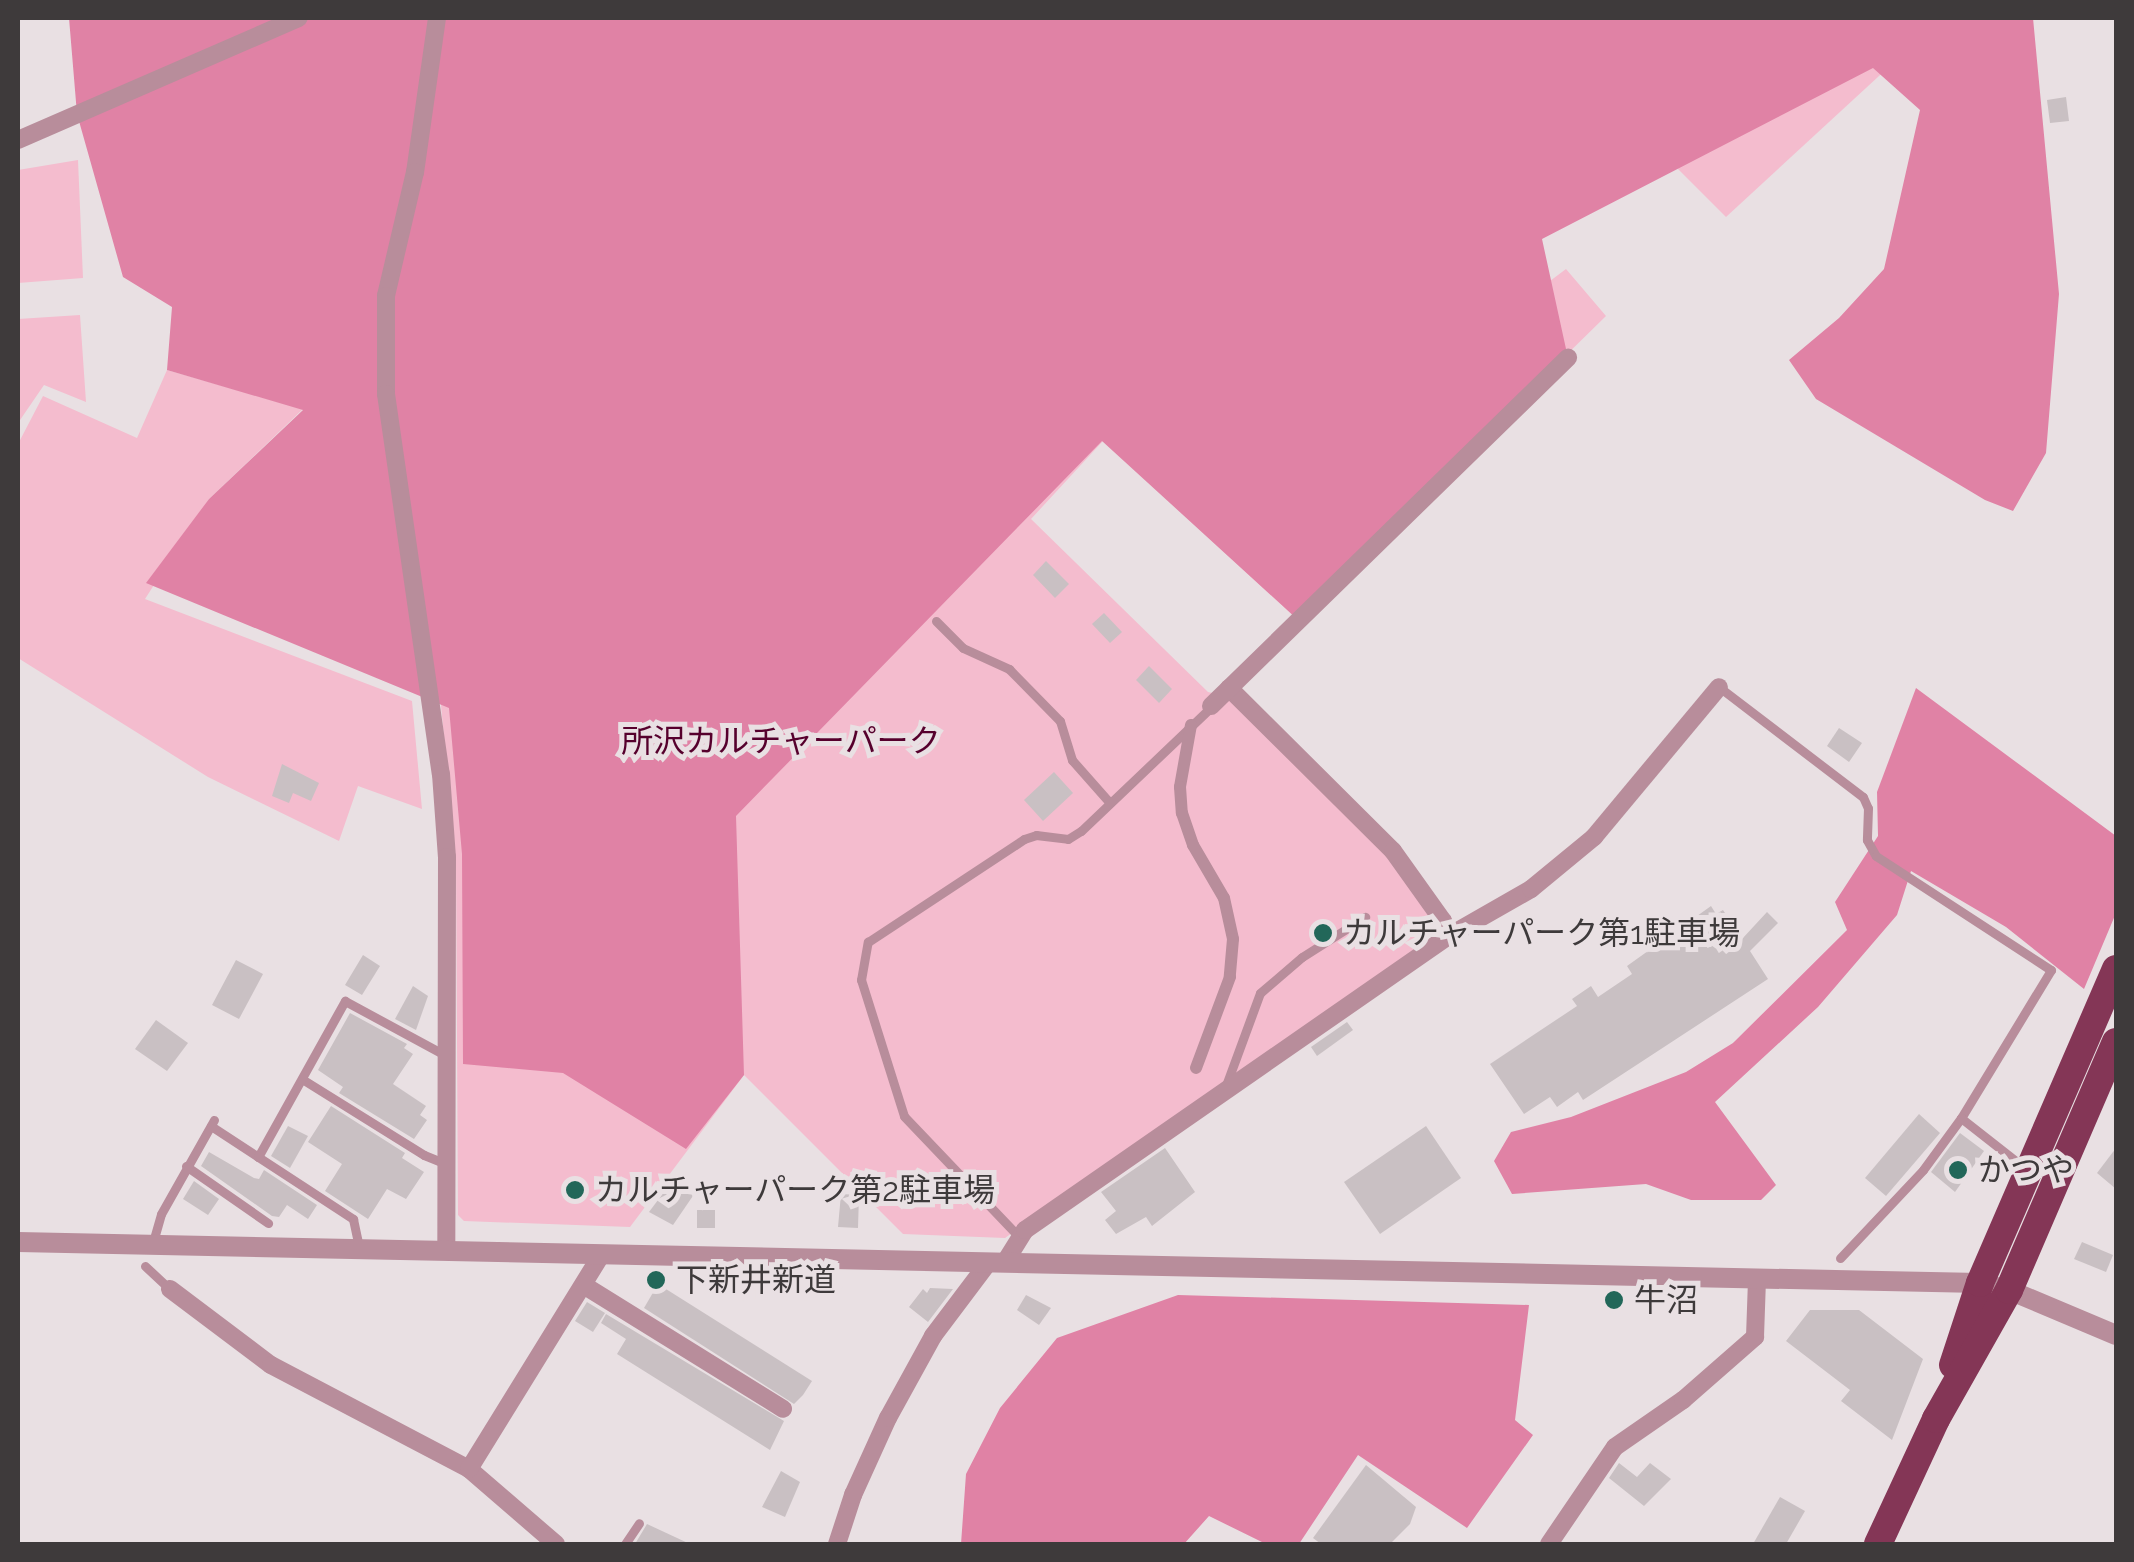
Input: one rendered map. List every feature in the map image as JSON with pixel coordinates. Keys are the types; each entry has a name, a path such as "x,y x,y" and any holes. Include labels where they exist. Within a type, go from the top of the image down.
{"highway":[{"path":"1936,1419 1980,1283 2116,969"},
{"path":"1878,1544 1936,1419 2009,1290 2116,1042"}],"street":[{"path":"18,140 299,18"},
{"path":"437,18 415,172 386,296 386,394 442,774 447,857 446,1252"},
{"path":"1211,706 1568,358"},
{"path":"838,1544 853,1495 888,1418 933,1336 1020,1238 1224,1090 1447,937 1531,888 1594,838 1719,687"},
{"path":"1228,688 1393,850 1434,908 1447,937"},
{"path":"1191,725 1180,787 1182,812 1193,846 1224,898 1233,939 1230,977 1196,1068"},
{"path":"18,1242 1980,1283 2009,1290 2116,1336"},
{"path":"470,1469 601,1255"},
{"path":"1548,1544 1615,1447 1683,1400 1755,1337 1757,1279"},
{"path":"584,1286 784,1408"},
{"path":"170,1289 271,1365 470,1469 556,1544"}],"lane":[{"path":"936,620 963,648 1009,669 1060,721 1072,760 1110,803"},
{"path":"1719,687 1863,797 1868,808 1867,840 1876,856 2052,970 1961,1118 1923,1170 1840,1258"},
{"path":"1020,1238 904,1116 862,980 868,942 1024,839 1036,834 1068,839 1211,706"},
{"path":"1224,1090 1260,993 1302,957 1365,917"},
{"path":"258,1157 345,1002 445,1054"},
{"path":"302,1079 424,1155 446,1164"},
{"path":"1961,1118 2028,1171"},
{"path":"152,1244 161,1214 212,1123 353,1220 359,1250"},
{"path":"186,1166 268,1223"},
{"path":"145,1266 170,1289"},
{"path":"625,1544 639,1523"}],"green space":[{"name":"所沢カルチャーパーク","path":"69,18 2033,18 2059,294 2046,453 2013,511 1985,500 1816,399 1789,360 1839,318 1884,269 1920,110 1873,68 1542,239 1568,358 1297,619 1102,441 736,816 744,1075 686,1149 563,1073 463,1064 462,854 449,708 146,583 209,499 303,410 167,370 172,307 123,277 77,114"},
{"path":"1942,18 1726,217 1678,169 1705,109"},
{"path":"78,160 83,278 18,283 18,170"},
{"name":"所沢カルチャーパーク","path":"1418,188 1522,302 1566,269 1606,316 1297,619 1103,441 1031,519 1208,692 1230,697 1391,861 1424,904 1429,916 1425,942 1005,1238 903,1234 744,1075 630,1227 464,1221 458,1215 456,866 429,577"},
{"path":"80,315 86,402 44,385 18,423 18,319"},
{"path":"167,370 303,409 209,499 145,599 412,701 422,809 358,786 339,841 208,777 18,658 18,444 43,396 137,438"},
{"path":"1916,688 2116,836 2116,913 2084,989 2006,927 1911,871 1897,915 1818,1007 1715,1102 1776,1185 1761,1200 1691,1200 1646,1184 1512,1194 1494,1161 1511,1132 1571,1117 1686,1072 1733,1043 1847,930 1835,902 1878,836 1877,792"},
{"path":"1178,1295 1529,1305 1515,1420 1533,1435 1467,1528 1358,1455 1299,1544 1266,1544 1209,1516 1184,1544 961,1544 966,1474 1000,1408 1057,1338"}],"building":[{"path":"2066,97 2069,121 2050,123 2047,100"},
{"path":"1046,561 1069,584 1055,598 1033,575"},
{"path":"1104,613 1122,632 1110,643 1092,624"},
{"path":"1149,666 1172,689 1159,703 1136,680"},
{"path":"1839,728 1862,743 1849,762 1827,746"},
{"path":"282,764 319,783 311,801 293,793 289,803 272,796"},
{"path":"1054,772 1073,793 1043,821 1024,800"},
{"path":"1711,906 1716,914 1723,910 1742,939 1767,912 1778,923 1750,951 1768,979 1583,1100 1578,1092 1557,1107 1550,1097 1524,1114 1490,1064 1577,1006 1572,999 1591,986 1598,997 1632,974 1627,966"},
{"path":"363,955 380,966 362,995 345,985"},
{"path":"236,960 263,974 239,1019 212,1005"},
{"path":"413,986 428,996 416,1030 395,1019"},
{"path":"350,1013 407,1044 404,1048 413,1054 393,1084 426,1106 420,1115 427,1120 414,1139 339,1093 343,1087 318,1070"},
{"path":"156,1020 188,1043 167,1071 135,1049"},
{"path":"1347,1022 1353,1030 1317,1056 1311,1047"},
{"path":"331,1106 405,1153 402,1158 424,1172 406,1199 387,1189 368,1219 325,1191 342,1164 308,1142"},
{"path":"1919,1114 1940,1133 1886,1196 1865,1178"},
{"path":"288,1126 308,1136 290,1168 271,1156"},
{"path":"1426,1126 1461,1178 1380,1234 1344,1182"},
{"path":"1960,1133 1984,1151 1955,1192 1931,1172"},
{"path":"1165,1148 1195,1192 1152,1226 1146,1217 1116,1234 1105,1220 1116,1211 1101,1192"},
{"path":"2116,1148 2116,1189 2097,1173"},
{"path":"209,1152 254,1178 259,1179 264,1170 317,1205 308,1219 287,1205 279,1217 272,1216 201,1166"},
{"path":"676,1176 697,1190 673,1225 649,1212"},
{"path":"194,1181 219,1199 208,1215 183,1199"},
{"path":"841,1194 859,1195 858,1228 838,1227"},
{"path":"697,1210 715,1210 715,1228 697,1228"},
{"path":"2082,1242 2113,1255 2106,1272 2074,1259"},
{"path":"658,1284 812,1381 803,1395 794,1404 644,1308"},
{"path":"930,1288 953,1289 928,1322 909,1307 923,1289 927,1293"},
{"path":"1026,1295 1051,1308 1039,1325 1017,1310"},
{"path":"587,1302 605,1313 593,1332 575,1321"},
{"path":"1810,1310 1859,1310 1923,1359 1892,1440 1841,1401 1850,1390 1786,1341"},
{"path":"606,1314 784,1421 770,1450 617,1354 626,1339 601,1323"},
{"path":"1619,1463 1637,1477 1650,1463 1671,1479 1644,1506 1609,1478"},
{"path":"1366,1465 1416,1507 1410,1524 1390,1544 1321,1544 1313,1538"},
{"path":"781,1471 800,1482 785,1517 762,1507"},
{"path":"1780,1497 1805,1511 1786,1544 1753,1544"},
{"path":"647,1524 690,1544 635,1544"}],"place":[{"name":"カルチャーパーク第1駐車場","path":"1323,933"},
{"name":"かつや","path":"1958,1170"},
{"name":"カルチャーパーク第2駐車場","path":"575,1190"},
{"name":"下新井新道","path":"656,1280"},
{"name":"牛沼","path":"1614,1300"}]}
